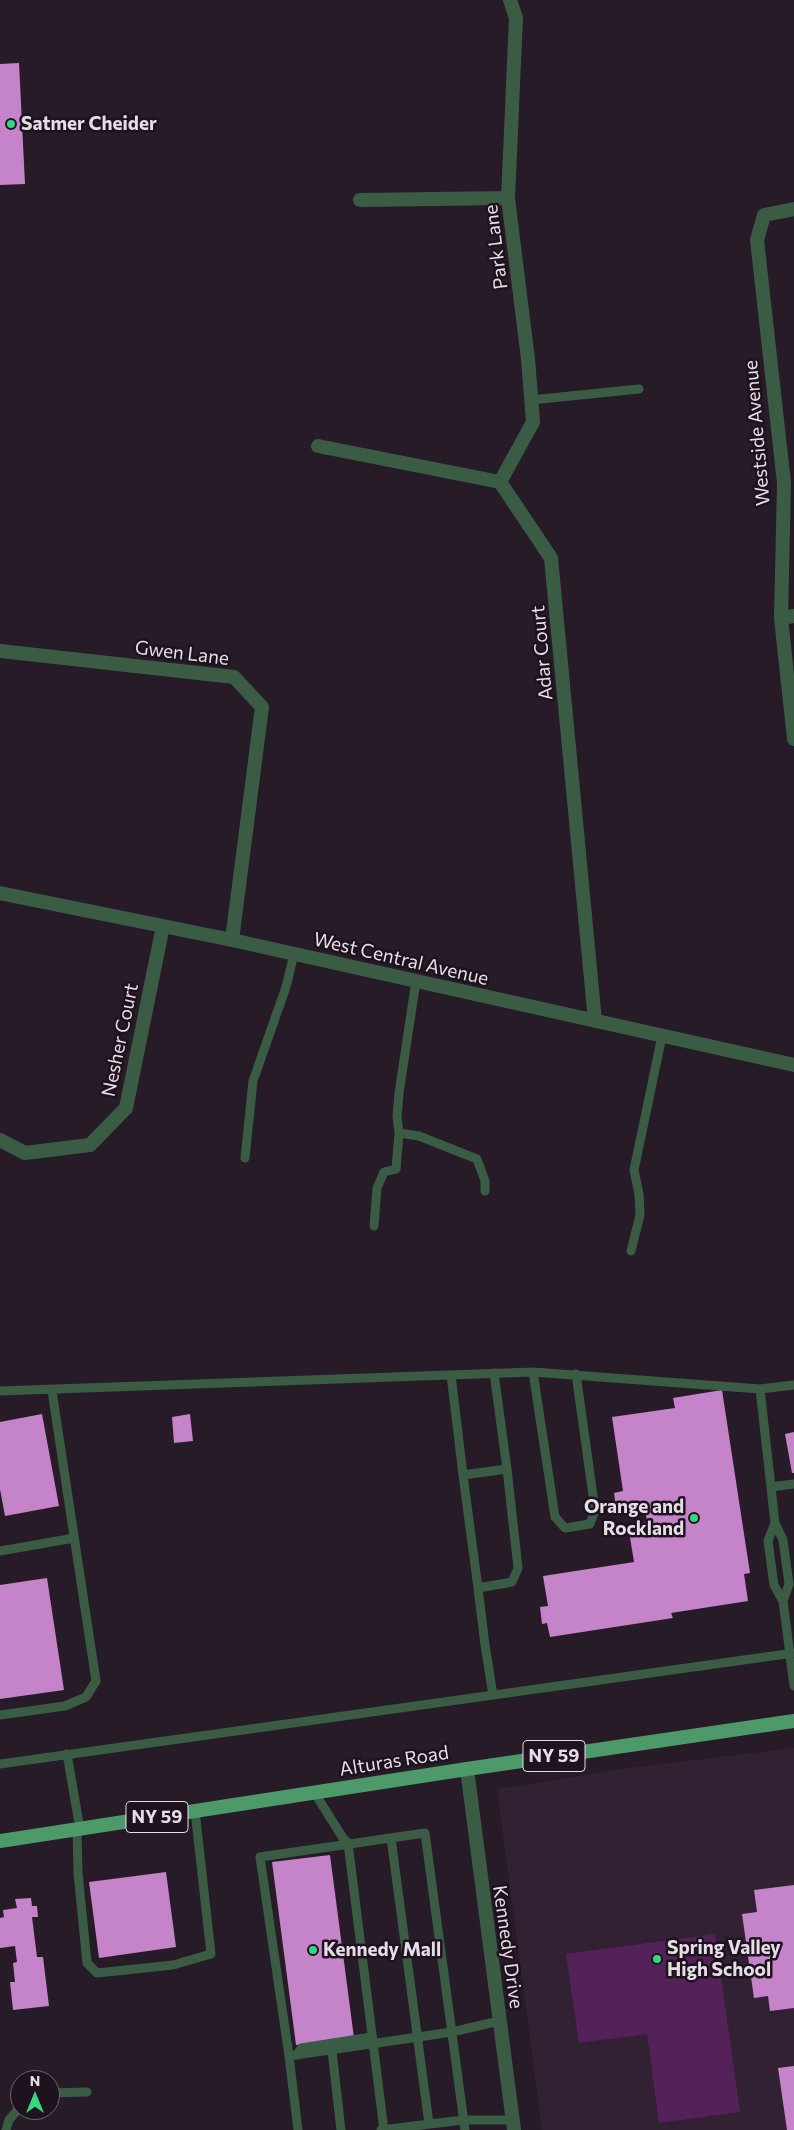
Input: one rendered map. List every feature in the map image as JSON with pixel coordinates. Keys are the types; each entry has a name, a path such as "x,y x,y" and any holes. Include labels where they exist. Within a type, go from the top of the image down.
{"main road":[{"name":"Alturas Road","path":"0,1841 466,1769 794,1721"}],"street":[{"name":"Park Lane","path":"500,482 533,422 528,359 508,198 516,18 510,0"},
{"path":"360,200 508,198"},
{"name":"Westside Avenue","path":"794,209 764,215 757,240 784,483 794,739"},
{"path":"318,446 500,482"},
{"name":"Adar Court","path":"500,482 551,558 596,1021"},
{"name":"Gwen Lane","path":"0,651 234,677 262,707 232,940"},
{"name":"West Central Avenue","path":"0,892 232,940 794,1065"},
{"name":"Nesher Court","path":"0,1140 25,1153 90,1145 126,1108 163,926"},
{"name":"Kennedy Drive","path":"466,1769 514,2125"}],"lane":[{"path":"531,400 639,389"},
{"path":"245,1158 253,1081 286,987 294,954"},
{"path":"374,1226 377,1188 384,1172 396,1169 399,1133 397,1117 399,1093 416,982"},
{"path":"631,1251 640,1215 639,1194 634,1170 662,1036"},
{"path":"399,1133 419,1136 477,1159 485,1181 485,1191"},
{"path":"533,1372 555,1517 566,1528 590,1524 595,1510 576,1374"},
{"path":"0,1391 52,1391 533,1372 760,1389 794,1384"},
{"path":"478,1588 512,1582 518,1568 494,1373"},
{"path":"451,1375 493,1695"},
{"path":"760,1389 775,1523 783,1540 789,1584 784,1601"},
{"path":"0,1715 65,1706 86,1697 96,1681 52,1391"},
{"path":"463,1475 507,1469"},
{"path":"771,1487 794,1484"},
{"path":"775,1523 768,1541 774,1585 784,1601 792,1654 794,1686"},
{"path":"0,1550 74,1538"},
{"path":"0,1764 792,1654"},
{"path":"67,1754 78,1829 78,1873 87,1963 97,1973 173,1965 211,1954 194,1811"},
{"path":"314,1792 342,1838 348,1843 382,2130 463,2120 514,2125"},
{"path":"298,2130 293,2056 260,1857 425,1833 465,2130"},
{"path":"391,1838 429,2124"},
{"path":"293,2056 301,2048 417,2037 452,2032 500,2021"},
{"path":"293,2056 372,2041"},
{"path":"332,2050 341,2130"},
{"path":"60,2093 87,2092"}],"shaded area":[{"name":"Spring Valley High School","path":"794,1748 794,2130 542,2130 497,1789 629,1768"},
{"path":"715,1934 740,2112 659,2123 647,2034 579,2043 566,1954"}],"building":[{"name":"Satmer Cheider","path":"19,63 25,184 0,185 0,64"},
{"name":"Orange and Rockland","path":"722,1390 750,1573 744,1574 748,1601 671,1613 673,1618 550,1637 547,1623 542,1624 540,1607 548,1606 543,1576 634,1562 628,1525 647,1522 645,1509 617,1514 614,1493 623,1491 612,1417 675,1408 673,1398"},
{"path":"42,1414 59,1506 5,1516 0,1489 0,1422"},
{"path":"190,1414 193,1441 174,1443 172,1417"},
{"path":"794,1432 794,1473 792,1473 785,1434"},
{"path":"47,1578 64,1690 0,1699 0,1585"},
{"name":"Kennedy Mall","path":"330,1855 354,2038 296,2045 272,1862"},
{"path":"166,1872 176,1947 99,1958 89,1882"},
{"path":"794,1885 794,2008 770,2011 768,1996 754,1998 742,1914 757,1912 754,1890"},
{"path":"31,1898 32,1906 37,1906 38,1917 32,1917 37,1957 43,1957 49,2006 13,2010 10,1982 15,1982 13,1963 17,1962 15,1946 0,1948 0,1918 4,1917 3,1910 17,1908 15,1899"},
{"path":"794,2066 794,2130 787,2130 778,2068"}],"place":[{"name":"Satmer Cheider","path":"11,124"},
{"name":"Orange and Rockland","path":"694,1518"},
{"name":"Kennedy Mall","path":"313,1950"},
{"name":"Spring Valley High School","path":"657,1959"}]}
